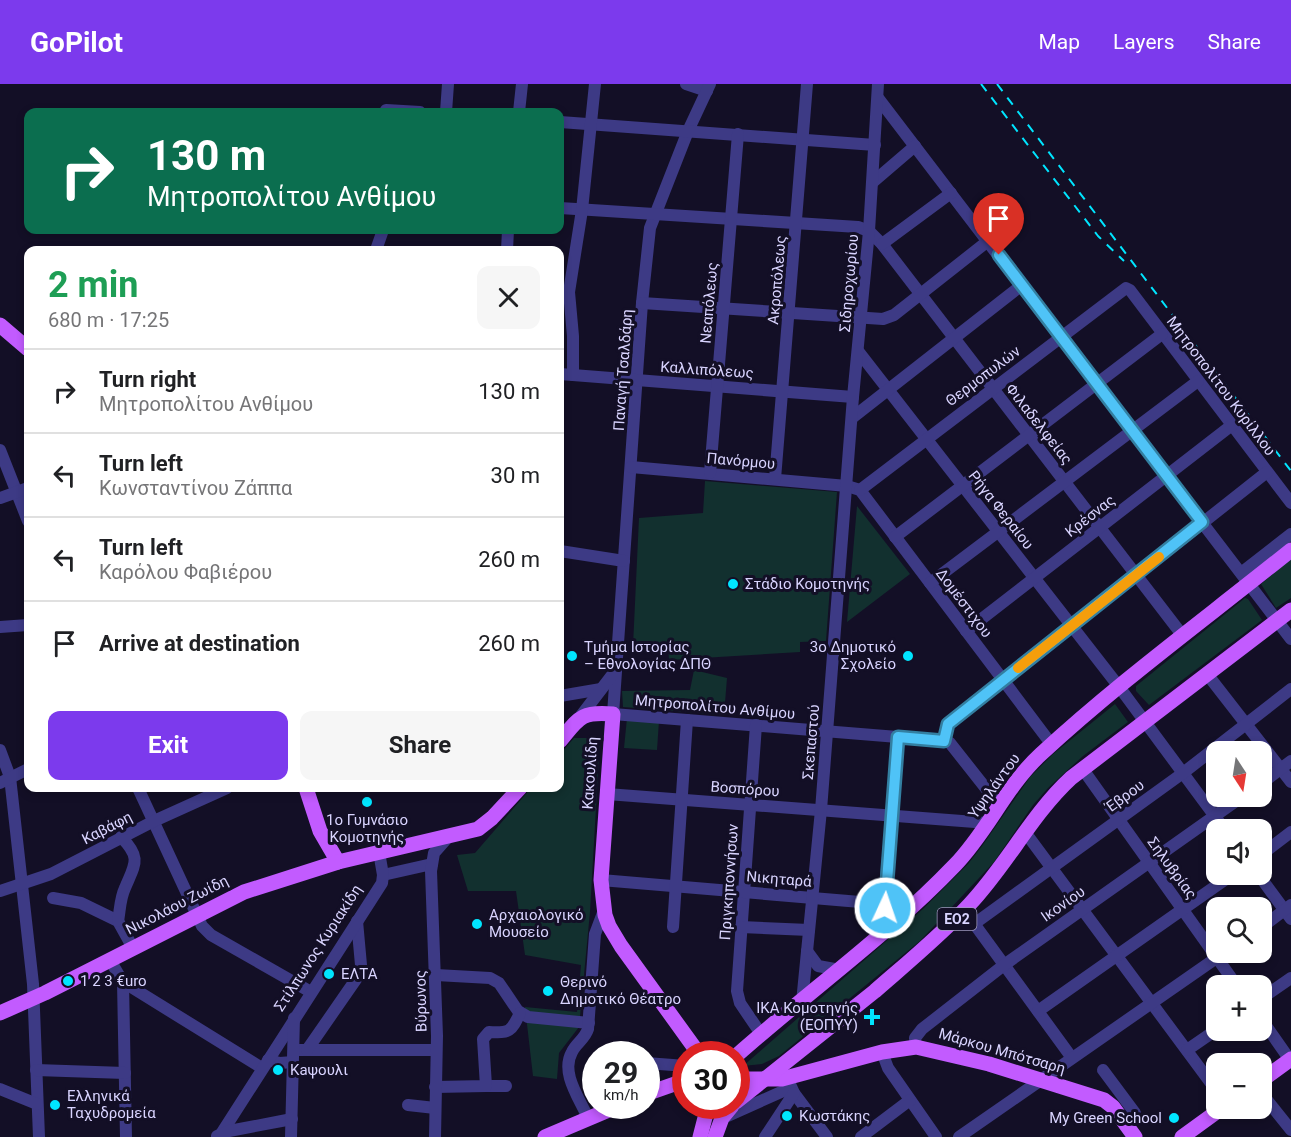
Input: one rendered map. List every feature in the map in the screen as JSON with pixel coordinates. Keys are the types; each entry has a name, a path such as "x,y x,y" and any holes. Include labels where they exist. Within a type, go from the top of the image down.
{"main road":[{"path":"0,325 24,346"},
{"name":"Υψηλάντου","path":"750,1044 894,924 955,865 969,850 1024,772 1052,745 1183,636 1245,578 1291,550"},
{"name":"ΕΟ2","path":"750,1091 926,948 964,910 998,871 1051,797 1082,768 1207,674 1286,629 1291,610"},
{"path":"564,736 576,722 590,713 613,714"},
{"name":"Κακουλίδη","path":"613,714 601,880 604,910 616,939 689,1041"},
{"path":"307,792 320,831 338,862"},
{"path":"379,852 473,831 486,824 516,792"},
{"name":"Νικολάου Ζωίδη","path":"0,1013 244,891 379,852"},
{"path":"808,1046 806,1060 812,1071"},
{"name":"Μάρκου Μπότσαρη","path":"750,1079 765,1080 791,1086 812,1071 882,1052 916,1047 990,1064 1106,1101 1135,1137"},
{"path":"1272,1072 1290,1059"},
{"path":"545,1137 567,1132 586,1119"},
{"path":"700,1137 719,1119"},
{"path":"1182,1137 1207,1119"}],"street":[{"path":"446,108 448,84"},
{"path":"519,108 522,84"},
{"path":"573,375 573,336 565,275 576,254 595,84"},
{"path":"686,84 709,88"},
{"name":"Ακροπόλεως","path":"775,479 807,84"},
{"name":"Σιδηροχωρίου","path":"854,488 853,397 873,182 878,84"},
{"name":"Παναγή Τσαλδάρη","path":"617,670 642,303 650,228 688,131 709,88"},
{"path":"878,98 1286,629"},
{"path":"564,122 875,145"},
{"name":"Νεαπόλεως","path":"710,473 738,134"},
{"path":"873,182 915,146"},
{"path":"882,244 951,193"},
{"path":"564,208 858,227 869,231"},
{"name":"Φιλαδελφείας","path":"869,231 882,244 1183,636"},
{"path":"642,303 883,319 920,294 988,241"},
{"path":"852,418 1022,285"},
{"name":"Θερμοπυλών","path":"854,488 927,439 1126,288"},
{"name":"Μητροπολίτου Κυρίλλου","path":"1126,288 1130,290 1291,503"},
{"path":"895,537 1162,334"},
{"name":"Ρήγα Φεραίου","path":"858,351 1072,625 1217,819"},
{"name":"Καλλιπόλεως","path":"564,374 853,397"},
{"path":"930,583 1198,381"},
{"name":"Κρέσνας","path":"966,631 1232,425"},
{"path":"0,450 23,490 0,498"},
{"name":"Πανόρμου","path":"632,467 854,488"},
{"path":"999,805 950,743 944,741 948,724 1267,472"},
{"name":"Δομέστιχου","path":"854,488 895,537 1052,745"},
{"name":"Σκεπαστού","path":"802,1002 827,731 854,488"},
{"path":"1245,578 1291,534"},
{"path":"564,552 624,561"},
{"path":"0,627 24,625"},
{"path":"576,722 617,670"},
{"name":"Κακουλίδη","path":"613,714 617,670"},
{"path":"1207,674 1245,724 1286,765 1291,782"},
{"path":"564,695 602,689"},
{"name":"Έβρου","path":"974,924 1183,773 1291,689"},
{"name":"Μητροπολίτου Ανθίμου","path":"613,714 944,741"},
{"path":"673,927 687,720"},
{"name":"Πριγκηποννήσων","path":"756,726 737,994 740,1003 761,1034"},
{"path":"894,924 884,904 898,737"},
{"path":"0,750 22,884 33,998 39,1137"},
{"path":"1272,776 1286,765"},
{"name":"Σηλυβρίας","path":"1082,768 1183,910 1206,937"},
{"path":"5,780 24,771"},
{"path":"140,792 202,926 211,935 311,992"},
{"name":"Καβάφη","path":"0,891 51,874 121,837 218,792"},
{"name":"Βοσπόρου","path":"607,794 988,823"},
{"name":"Ικονίου","path":"916,1047 915,1038 922,1029 1004,964 1228,807"},
{"path":"1025,832 1206,1076"},
{"path":"1272,846 1291,832"},
{"path":"379,852 383,875 432,864 436,849 449,836"},
{"path":"118,921 124,889 136,865 131,847 121,837"},
{"name":"Βύρωνος","path":"432,864 436,975 435,1137"},
{"name":"Στίλπωνος Κυριακίδη","path":"219,1136 381,883 383,875"},
{"name":"Νικηταρά","path":"601,880 884,904"},
{"path":"1038,1011 1218,885"},
{"path":"1267,885 1289,911 1272,921"},
{"path":"53,898 81,903 118,921 133,948"},
{"path":"582,1105 569,1077 568,1064 573,1049 586,1034 589,1023 595,934 604,910"},
{"path":"964,910 1072,1058"},
{"path":"307,1050 359,975 361,965 357,921"},
{"path":"741,927 809,930"},
{"path":"807,951 818,966 840,970"},
{"path":"110,960 123,982 126,1137"},
{"path":"959,1137 1210,963"},
{"path":"436,975 493,979 499,983 520,1013 531,1017 589,1023"},
{"path":"1272,991 1291,978"},
{"path":"123,982 265,1064 307,1050 436,1050"},
{"path":"486,1086 483,1039 489,1032 506,1033 512,1029 520,1013"},
{"path":"291,1137 294,1018"},
{"path":"1272,1034 1290,1059"},
{"path":"1187,1050 1206,1037"},
{"path":"882,1052 887,1066 936,1137"},
{"path":"36,1070 125,1074"},
{"path":"1103,1070 1135,1113 1125,1123"},
{"path":"435,1087 507,1086"},
{"path":"750,1105 791,1086"},
{"path":"765,1137 791,1086"},
{"path":"791,1086 827,1137"},
{"path":"0,1089 37,1104"},
{"path":"861,1137 910,1100"},
{"path":"408,1106 435,1108"},
{"path":"1272,1106 1291,1130"},
{"path":"219,1136 292,1119"}],"green space":[{"name":"Στάδιο Κομοτηνής","path":"705,481 837,492 826,641 800,642 800,652 669,660 668,645 633,646 639,518 703,513"},
{"path":"857,506 910,574 847,622"},
{"path":"1291,559 1291,598 1276,608 1261,584"},
{"path":"1245,598 1262,620 1149,705 1136,691 1136,686"},
{"path":"694,670 727,678 724,715 623,707 622,691 690,690"},
{"path":"1115,704 1128,722 1083,756 1048,788 1033,805 994,862 920,941 779,1056 762,1064 750,1065 750,1060 924,908 968,864 1030,777 1053,754"},
{"path":"627,718 659,721 657,750 624,748"},
{"path":"574,738 600,738 590,912 579,1027 559,1053 557,1079 533,1076 525,1007 577,1012 581,965 525,955 516,891 468,891 457,855 475,853 528,792 564,792 564,749"}],"railway":[{"path":"981,84 1098,236 1124,261"},
{"path":"997,84 1291,471"}],"slow traffic":[{"path":"1018,668 1159,557"}],"place":[{"name":"Στάδιο Κομοτηνής","path":"733,584"},
{"name":"Τμήμα Ιστορίας – Εθνολογίας ΔΠΘ","path":"572,656"},
{"name":"3ο Δημοτικό Σχολείο","path":"908,656"},
{"name":"1ο Γυμνάσιο Κομοτηνής","path":"367,802"},
{"name":"Αρχαιολογικό Μουσείο","path":"477,924"},
{"name":"ΕΛΤΑ","path":"329,974"},
{"name":"1 2 3 €uro","path":"68,981"},
{"name":"Θερινό Δημοτικό Θέατρο","path":"548,991"},
{"name":"ΙΚΑ Κομοτηνής (ΕΟΠΥΥ)","path":"872,1017"},
{"name":"Kaψουλι","path":"278,1070"},
{"name":"Ελληνικά Ταχυδρομεία","path":"55,1105"},
{"name":"Κωστάκης","path":"787,1116"},
{"name":"My Green School","path":"1174,1118"}],"route":[{"path":"885,908 898,737 944,741 948,724 1202,522 999,255"}]}
